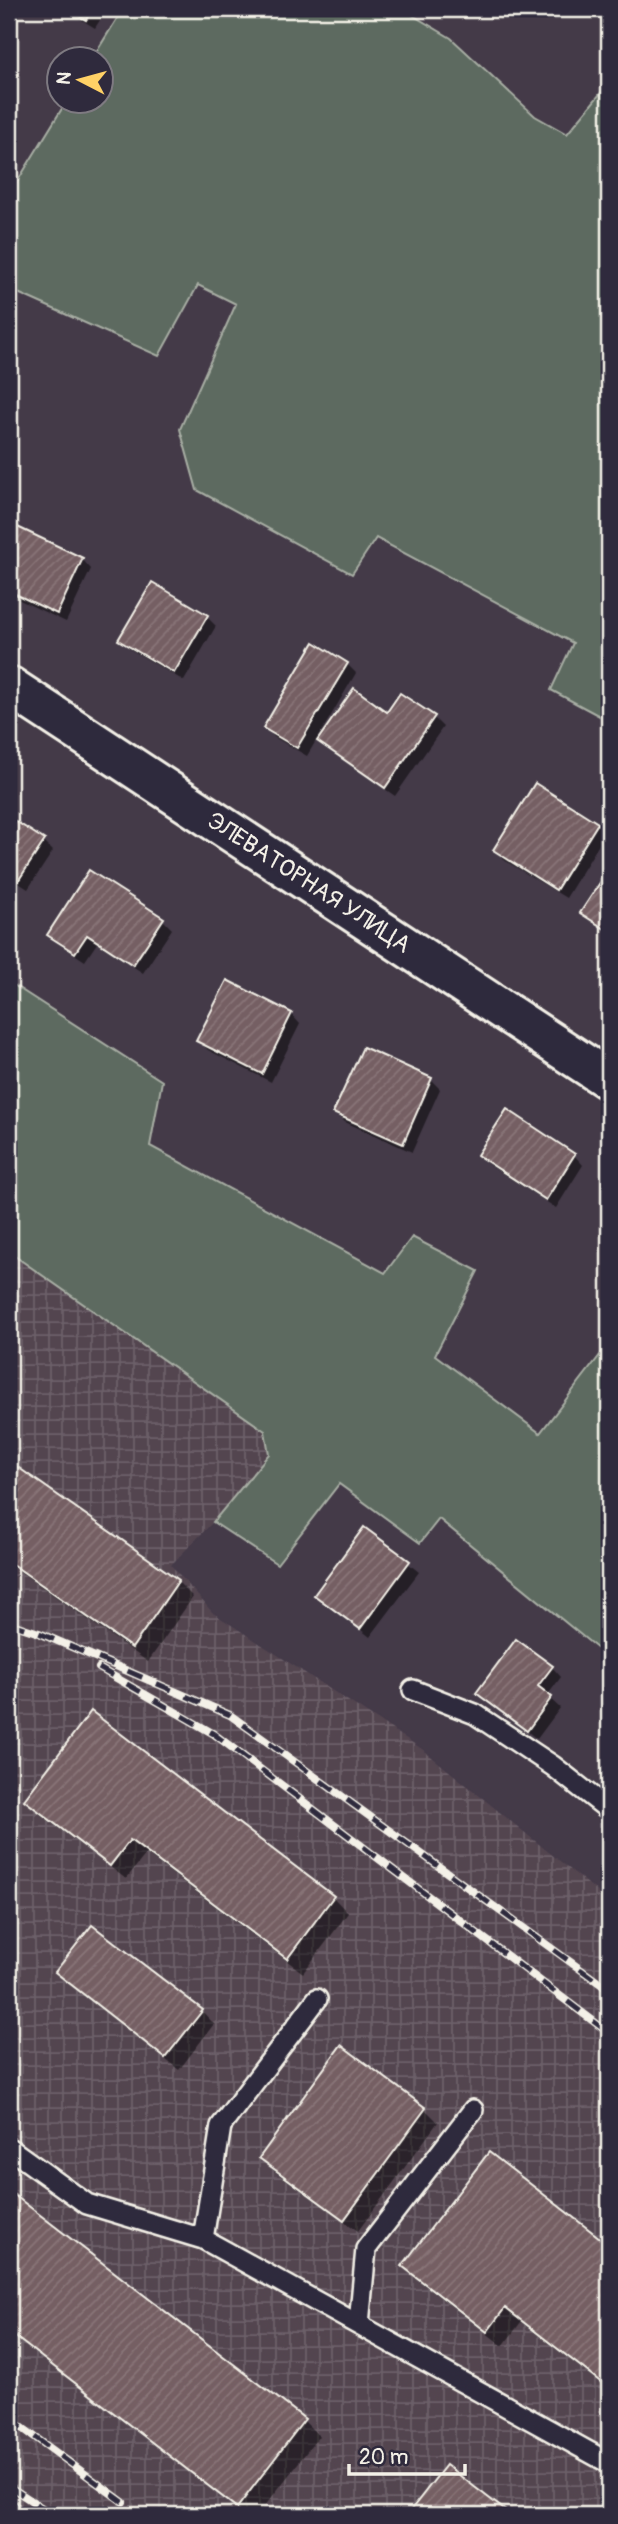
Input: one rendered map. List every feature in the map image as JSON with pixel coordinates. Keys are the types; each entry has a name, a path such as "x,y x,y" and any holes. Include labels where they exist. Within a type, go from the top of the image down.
{"street":[{"name":"ЭЛЕВАТОРНАЯ УЛИЦА","path":"9,687 609,1080"}],"lane":[{"path":"413,1690 475,1714 553,1766 609,1810"},
{"path":"203,2239 221,2126 317,1999"},
{"path":"359,2324 366,2249 473,2110"},
{"path":"9,2148 87,2204 203,2239 609,2463"}],"shaded area":[{"path":"9,1252 265,1431 269,1454 213,1522 171,1565 213,1613 422,1749 609,1901 609,2515 9,2515"}],"green space":[{"path":"123,9 402,9 451,38 535,116 567,134 609,83 609,721 551,690 573,643 376,538 352,574 197,490 180,429 236,304 198,285 159,356 9,289 9,195 57,116 116,116 116,46 100,46"},
{"path":"9,982 162,1081 150,1146 385,1273 412,1237 478,1271 435,1355 540,1433 604,1350 609,1353 609,1658 439,1519 420,1543 339,1484 277,1564 213,1522 269,1454 265,1431 9,1252"}],"building":[{"path":"67,9 92,9 86,20"},
{"path":"9,523 83,558 57,614 9,591"},
{"path":"152,582 208,615 174,673 118,640"},
{"path":"314,642 348,663 297,748 263,728"},
{"path":"354,688 387,712 400,693 435,716 385,788 317,741"},
{"path":"535,783 598,823 556,890 493,850"},
{"path":"9,817 45,840 18,881 9,875"},
{"path":"609,869 609,922 605,929 580,913"},
{"path":"89,870 164,918 133,965 87,935 75,953 47,935"},
{"path":"227,980 292,1013 262,1074 196,1041"},
{"path":"363,1047 432,1078 403,1144 333,1113"},
{"path":"507,1109 575,1154 546,1200 477,1155"},
{"path":"9,1461 179,1580 132,1648 9,1562"},
{"path":"364,1527 410,1561 360,1629 314,1595"},
{"path":"516,1639 553,1666 538,1686 552,1697 527,1731 476,1693"},
{"path":"91,1711 334,1896 287,1959 130,1840 110,1866 24,1800"},
{"path":"92,1925 203,2010 165,2058 55,1972"},
{"path":"341,2045 426,2108 344,2220 259,2158"},
{"path":"489,2152 609,2245 607,2387 505,2308 487,2332 402,2266"},
{"path":"9,2191 305,2419 237,2508 9,2332"},
{"path":"446,2465 511,2515 407,2515"}],"railway":[{"path":"9,1623 39,1633 230,1715 609,1990"},
{"path":"99,1668 214,1734 609,2033"},
{"path":"9,2418 123,2502"},
{"path":"9,2486 53,2515"},
{"path":"9,2499 25,2515"}]}
